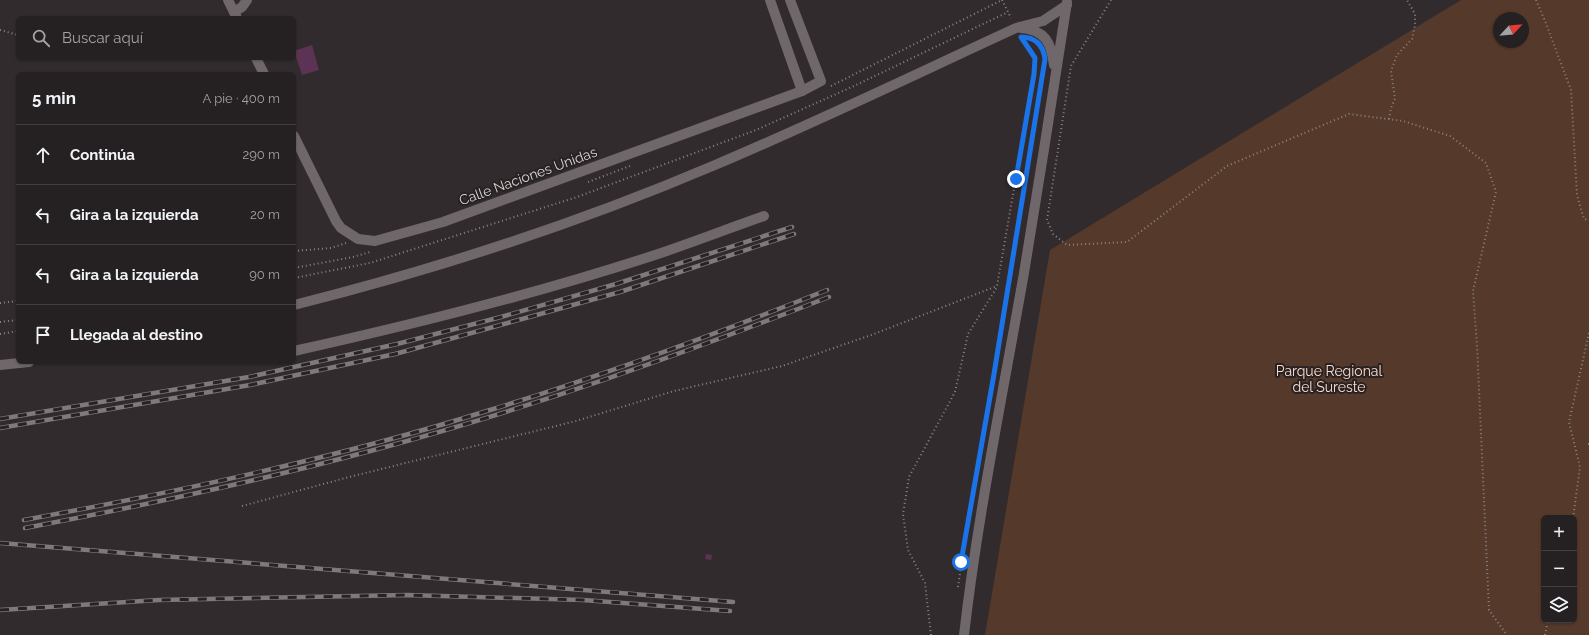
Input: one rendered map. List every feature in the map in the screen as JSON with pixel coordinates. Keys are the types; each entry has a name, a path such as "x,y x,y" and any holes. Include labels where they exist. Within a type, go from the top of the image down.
{"street":[{"path":"228,0 235,15 247,0"},
{"path":"770,0 802,91"},
{"name":"Calle Naciones Unidas","path":"296,140 336,221 341,228 358,239 375,242 443,222 802,91 821,81 790,0"},
{"path":"296,304 414,273 538,233 625,201 714,166 1019,33 1043,21 1067,2"},
{"path":"964,635 969,589 1003,384 1025,265 1067,2"},
{"path":"1019,33 1035,31 1045,38 1053,53 1056,75"},
{"path":"257,60 263,72"},
{"path":"296,351 382,332 514,298 655,255 764,216"},
{"path":"0,366 16,364"}],"path":[{"path":"1111,0 1071,66 1047,220 1053,234 1067,245 1127,242 1227,166 1349,114 1403,121 1450,136 1486,164 1496,192 1473,291 1489,610 1507,635"},
{"path":"1389,119 1391,108 1395,99 1390,71 1397,55 1412,39 1415,25 1415,14 1407,0"},
{"path":"1536,0 1571,90 1577,195 1584,219 1589,220"},
{"path":"296,278 370,262 577,197 748,133 854,86 1008,12"},
{"path":"0,30 16,34"},
{"path":"1019,33 1026,37"},
{"path":"931,635 925,583 908,550 903,514 909,477 955,392 968,334 997,286 1034,74 1035,58 1019,33"},
{"path":"995,366 1044,65"},
{"path":"296,251 331,248 358,239"},
{"path":"242,506 349,477 576,421 674,391 782,366 874,334 997,286"},
{"path":"0,303 16,301"},
{"path":"0,322 16,320"},
{"path":"0,334 16,331"},
{"path":"1573,515 1580,467 1569,422 1589,333"},
{"path":"957,591 966,531"},
{"path":"1545,635 1547,623"}],"green space":[{"name":"Parque Regional del Sureste","path":"1461,0 1589,0 1589,635 985,635 1050,250"}],"building":[{"path":"312,45 319,70 302,75 296,57 296,50"},
{"path":"706,554 712,555 711,560 705,559"}],"railway":[{"path":"0,419 249,377 397,344 501,317 616,284 792,227"},
{"path":"0,428 250,385 395,354 620,292 794,234"},
{"path":"24,520 258,472 317,458 432,427 533,397 617,368 702,338 827,290"},
{"path":"25,528 244,483 432,434 604,380 717,340 829,297"},
{"path":"0,543 733,602"},
{"path":"0,610 159,600 407,595 583,600 730,611"}],"route":[{"path":"961,562 994,374 1045,59 1042,46 1033,39 1026,37 1021,37 1035,58 1034,74 1016,179"}]}
